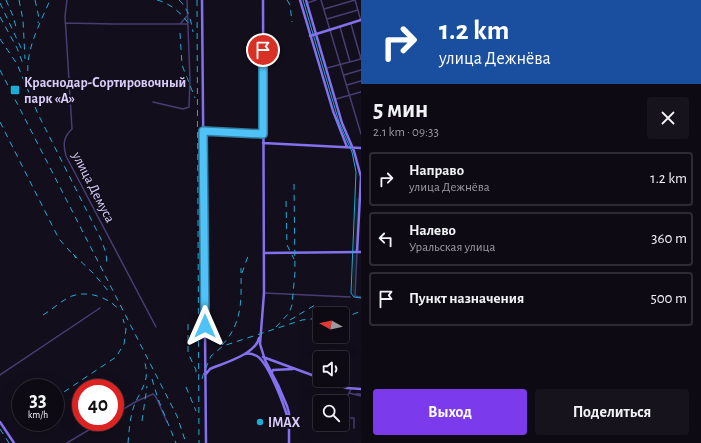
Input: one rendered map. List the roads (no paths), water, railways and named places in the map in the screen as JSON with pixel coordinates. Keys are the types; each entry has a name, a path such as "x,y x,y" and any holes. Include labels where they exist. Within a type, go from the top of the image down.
{"street":[{"name":"улица Демуса","path":"67,0 65,9 65,23 72,129 66,136 64,149 66,156 113,248 156,327"},
{"path":"153,102 183,109 189,107 190,81 187,0"},
{"path":"202,0 206,380"},
{"path":"262,0 264,293 259,344 264,358 288,407 289,443"},
{"path":"300,0 333,111 347,147"},
{"path":"316,0 307,1 342,122 352,147 361,177 355,296 361,297"},
{"path":"321,0 361,134"},
{"path":"310,36 361,21 355,0 324,9"},
{"path":"327,19 358,10"},
{"path":"180,24 185,19 187,14"},
{"path":"65,23 187,24"},
{"path":"327,68 361,59 350,24"},
{"path":"340,27 350,62"},
{"path":"344,75 361,70"},
{"path":"347,85 361,81"},
{"path":"335,99 360,92 361,96"},
{"path":"203,131 263,133"},
{"path":"263,143 361,148"},
{"path":"264,253 361,252"},
{"path":"264,293 350,297"},
{"path":"0,375 100,308"},
{"path":"206,443 206,372 242,355 259,344"},
{"path":"242,355 254,355 313,375"},
{"path":"254,355 262,362 277,388 286,411 289,425"},
{"path":"205,361 206,367 210,369"},
{"path":"272,373 272,371 275,370 274,366 278,363"},
{"path":"275,370 295,369"},
{"path":"345,387 351,389 361,388"},
{"path":"349,387 361,388"},
{"path":"351,389 349,393 356,394 357,396 361,395"},
{"path":"124,409 146,396 153,394 157,399 166,422"},
{"path":"286,411 288,407"},
{"path":"349,418 354,418 354,428"},
{"path":"0,422 14,443"},
{"path":"67,443 87,431"}],"tram line":[{"path":"303,0 339,122 352,152 356,172 351,293 354,297 361,298"}],"railway":[{"path":"6,0 16,27"},
{"path":"19,0 23,20 25,59"},
{"path":"35,0 39,18 38,23"},
{"path":"29,82 28,61 30,51 33,40 50,0"},
{"path":"157,0 162,1 176,10 184,17 190,26"},
{"path":"179,0 189,14 193,32"},
{"path":"197,0 199,443"},
{"path":"287,0 290,5 292,22"},
{"path":"0,3 22,50"},
{"path":"0,17 17,48 23,64"},
{"path":"180,33 182,65 195,98"},
{"path":"0,39 17,64 38,114 101,239 106,253 107,264"},
{"path":"0,70 177,416 186,443"},
{"path":"0,122 59,239 76,258"},
{"path":"276,327 289,313 292,305 295,272 294,184"},
{"path":"286,201 287,245 294,259"},
{"path":"73,254 93,273 110,293"},
{"path":"242,273 248,256"},
{"path":"222,345 229,336 238,318 241,299 241,268"},
{"path":"43,315 61,302 79,294 99,296 111,302 120,311"},
{"path":"290,320 315,305"},
{"path":"349,316 361,311"},
{"path":"64,392 116,357 124,344 126,329 123,319"},
{"path":"202,379 211,356 223,346 302,320 313,319"},
{"path":"188,324 188,353 196,370 196,374"},
{"path":"128,443 133,410 146,379 146,367 144,360"},
{"path":"152,379 158,399 176,443"},
{"path":"142,421 147,386"},
{"path":"186,387 196,411"},
{"path":"0,429 9,443"}],"place":[{"name":"Краснодар-Сортировочный парк «А»","path":"15,90"},
{"name":"IMAX","path":"260,422"}]}
